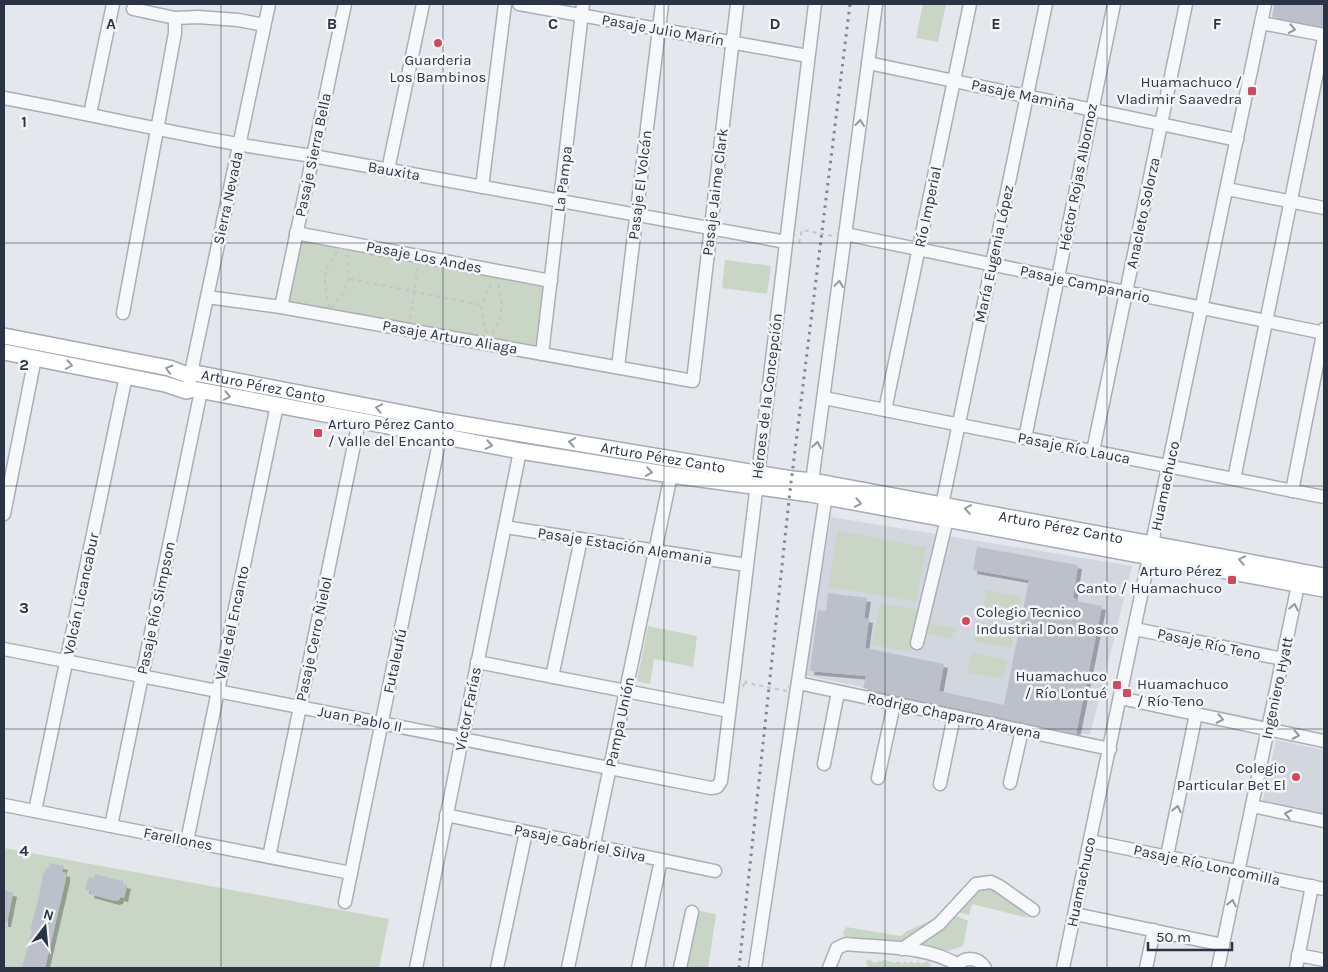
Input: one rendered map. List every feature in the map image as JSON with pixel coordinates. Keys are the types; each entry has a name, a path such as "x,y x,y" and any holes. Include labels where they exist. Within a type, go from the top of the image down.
{"main road":[{"name":"Arturo Pérez Canto","path":"4,336 169,368 190,376 195,373 757,480 827,490 947,519 1324,576"},
{"name":"Arturo Pérez Canto","path":"4,352 194,391 520,451 671,475 757,480"},
{"name":"Arturo Pérez Canto","path":"827,490 942,504 1324,589"}],"street":[{"path":"90,114 113,4"},
{"name":"Sierra Nevada","path":"194,391 190,376 269,4"},
{"name":"Pasaje Sierra Bella","path":"281,307 345,4"},
{"path":"388,170 423,4"},
{"path":"482,187 505,4"},
{"name":"Pasaje Julio Marín","path":"519,4 583,10 659,29 808,56"},
{"name":"Pasaje El Volcán","path":"618,367 662,4"},
{"name":"Pasaje Jaime Clark","path":"693,381 737,4"},
{"name":"Héroes de la Concepción","path":"717,787 721,781 815,4"},
{"path":"811,487 876,4"},
{"name":"Río Imperial","path":"886,410 970,4"},
{"name":"María Eugenia López","path":"942,504 1046,4"},
{"name":"Héctor Rojas Albornoz","path":"1025,438 1114,4"},
{"name":"Anacleto Solorza","path":"1093,451 1186,4"},
{"name":"Huamachuco","path":"1063,968 1265,4"},
{"path":"133,9 175,18 198,17 238,20 264,26"},
{"name":"La Pampa","path":"542,354 583,10"},
{"path":"123,313 175,33 175,18"},
{"path":"1234,479 1324,36 1261,23"},
{"name":"Pasaje Mamiña","path":"868,63 1237,140"},
{"name":"Bauxita","path":"5,101 90,114 240,146 313,156 786,242"},
{"path":"1226,189 1324,208"},
{"name":"Pasaje Los Andes","path":"296,233 551,281"},
{"name":"Pasaje Campanario","path":"846,234 1324,332"},
{"name":"Pasaje Arturo Aliaga","path":"207,297 281,307 693,381"},
{"path":"1292,490 1324,332"},
{"path":"4,514 35,358"},
{"name":"Volcán Licancabur","path":"35,811 126,376"},
{"name":"Pasaje Río Simpson","path":"111,826 142,676 194,391"},
{"name":"Pasaje Río Lauca","path":"824,398 1324,497"},
{"name":"Valle del Encanto","path":"187,841 277,405"},
{"name":"Futaleufú","path":"345,902 444,420"},
{"name":"Pasaje Cerro Ñielol","path":"269,857 359,421"},
{"name":"Víctor Farías","path":"416,968 520,451"},
{"name":"Pampa Unión","path":"568,968 671,475"},
{"path":"755,968 793,685 827,490"},
{"path":"917,643 947,519"},
{"name":"Pasaje Estación Alemania","path":"505,527 746,566"},
{"path":"552,677 581,539"},
{"name":"Ingeniero Hyatt","path":"1218,968 1298,584"},
{"name":"Pasaje Río Teno","path":"1135,629 1283,659"},
{"name":"Juan Pablo II","path":"4,649 711,788 717,787"},
{"path":"477,662 729,711"},
{"name":"Rodrigo Chaparro Aravena","path":"793,685 838,692 1110,748"},
{"path":"824,764 838,692"},
{"path":"1120,698 1324,741"},
{"path":"878,778 894,704"},
{"path":"1167,856 1196,714"},
{"path":"940,784 954,716"},
{"path":"1010,783 1022,730"},
{"name":"Farellones","path":"4,805 351,873"},
{"path":"1252,806 1324,821"},
{"name":"Pasaje Gabriel Silva","path":"446,815 715,871"},
{"path":"497,968 526,832"},
{"name":"Pasaje Río Loncomilla","path":"1090,841 1318,888"},
{"path":"638,968 661,860"},
{"path":"902,950 939,924 976,884 990,882 999,886 1033,910"},
{"path":"1296,968 1298,955 1318,888"},
{"path":"680,968 692,912"},
{"path":"1075,914 1223,945"},
{"path":"1146,968 1154,930"},
{"path":"829,968 832,955 837,948 846,944 944,956 957,966 970,959 980,962 985,968"},
{"path":"1298,955 1324,960"}],"path":[{"path":"788,227 798,230 796,244 799,244 802,230 834,236 834,231 838,232 837,236 846,234"},
{"path":"336,244 344,246"},
{"path":"330,310 350,279 349,262 344,246"},
{"path":"330,310 324,279 330,262 344,246"},
{"path":"409,324 419,260"},
{"path":"350,279 482,305"},
{"path":"493,279 482,305 485,328 489,339 501,314 502,295 498,282"},
{"path":"322,308 330,310"},
{"path":"744,687 745,680 746,683 787,691 793,685"}],"shaded area":[{"name":"Colegio Tecnico Industrial Don Bosco","path":"831,517 1132,566 1090,735 804,675"},
{"name":"Colegio Particular Bet El","path":"1276,740 1324,750 1324,817 1262,804"}],"green space":[{"path":"923,4 946,4 938,42 916,38"},
{"path":"299,236 545,280 536,351 284,303"},
{"path":"725,260 771,266 767,294 722,288"},
{"path":"453,428 701,471 544,448 459,432 453,430"},
{"path":"838,531 926,547 916,602 828,586"},
{"path":"986,590 1022,597 1018,615 983,608"},
{"path":"880,603 918,610 910,652 872,645"},
{"path":"976,621 1015,629 1011,648 973,641"},
{"path":"924,622 956,628 955,633 953,633 952,639 922,633"},
{"path":"648,626 697,636 693,667 654,659 650,684 637,681"},
{"path":"971,653 1007,660 1003,679 967,672"},
{"path":"4,848 389,919 379,968 4,968"},
{"path":"990,887 1017,905 1028,918 972,904 969,915 958,912 975,893"},
{"path":"953,900 956,902 908,942 890,945 842,935 846,927 901,936 907,931 932,920"},
{"path":"699,911 716,914 708,968 686,968"},
{"path":"955,915 968,921 963,946 945,952 924,948 923,943 931,932"},
{"path":"869,959 874,963 884,960 895,963 898,961 902,964 905,961 908,964 911,961 915,964 918,961 921,964 928,961 931,966 928,968 868,968 866,961"}],"building":[{"path":"1274,4 1324,4 1324,27 1272,17"},
{"path":"977,547 1078,565 1073,598 1076,601 1102,606 1076,734 863,688 866,676 810,671 818,610 826,611 828,593 867,598 864,618 869,619 865,648 944,664 939,691 1004,705 1029,580 973,570"},
{"path":"50,863 64,866 62,872 66,873 66,878 45,968 22,968 32,931 30,931 43,872 45,873"},
{"path":"95,874 123,881 123,884 127,885 124,898 120,897 119,900 115,901 90,894 91,891 85,890 88,877 94,878"},
{"path":"4,890 13,893 7,923 4,923"}],"railway":[{"path":"739,968 790,491 850,4"}],"place":[{"name":"Guarderia Los Bambinos","path":"438,43"},
{"name":"Huamachuco / Vladimir Saavedra","path":"1252,91"},
{"name":"Arturo Pérez Canto / Valle del Encanto","path":"318,433"},
{"name":"Arturo Pérez Canto / Huamachuco","path":"1232,580"},
{"name":"Colegio Tecnico Industrial Don Bosco","path":"966,621"},
{"name":"Huamachuco / Río Lontué","path":"1117,685"},
{"name":"Huamachuco / Río Teno","path":"1127,693"},
{"name":"Colegio Particular Bet El","path":"1296,777"}]}
